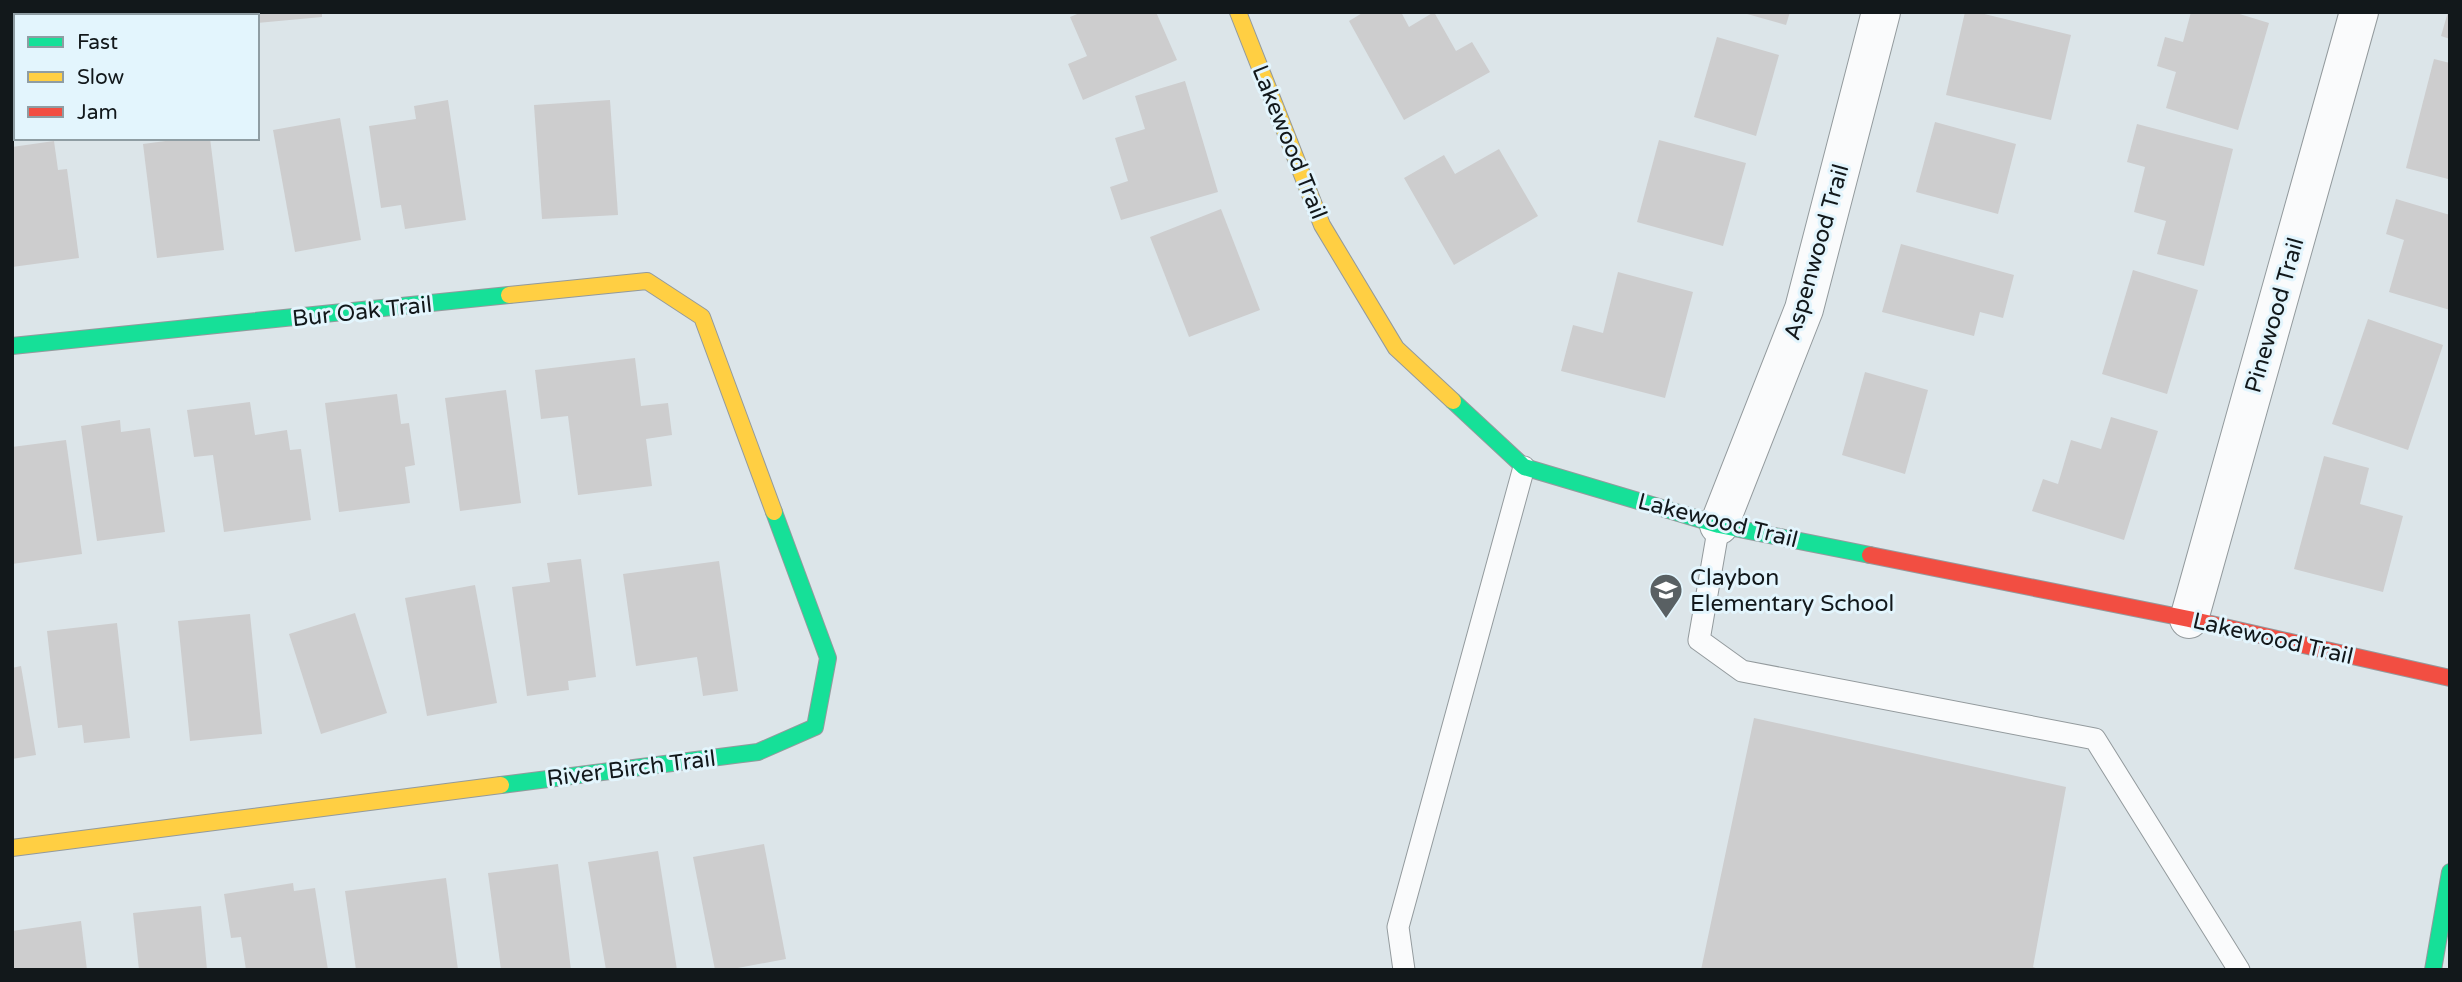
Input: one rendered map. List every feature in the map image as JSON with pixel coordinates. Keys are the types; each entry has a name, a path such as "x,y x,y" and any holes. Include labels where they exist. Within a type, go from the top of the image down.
{"street":[{"name":"Lakewood Trail","path":"1238,12 1322,225 1396,348 1524,467 1719,525 2189,619 2450,677"},
{"name":"Aspenwood Trail","path":"1719,525 1804,309 1881,12"},
{"name":"Pinewood Trail","path":"2189,619 2359,12"},
{"name":"Bur Oak Trail","path":"12,346 647,281 702,317"},
{"name":"River Birch Trail","path":"12,848 758,752 815,727 828,658 702,317"},
{"path":"2433,970 2450,872"}],"lane":[{"path":"1404,970 1398,927 1524,467"},
{"path":"1719,525 1699,640 1742,671 2095,739 2239,970"}],"building":[{"path":"12,12 34,12 14,14 12,52"},
{"path":"48,12 133,12 133,14"},
{"path":"150,12 234,14 150,14"},
{"path":"322,12 322,17 259,23 259,14 255,14"},
{"path":"1082,12 1156,12 1177,60 1083,100 1068,64 1087,56 1070,17"},
{"path":"1364,12 1401,12 1409,27 1434,12 1456,51 1472,42 1490,72 1404,120 1349,21"},
{"path":"1740,12 1790,12 1786,25"},
{"path":"1965,12 1976,12 2071,35 2051,120 1946,95"},
{"path":"2191,12 2233,12 2269,23 2238,130 2166,108 2176,72 2157,66 2165,37 2183,42"},
{"path":"2450,12 2450,39 2441,36"},
{"path":"1717,37 1779,55 1756,136 1694,117"},
{"path":"2434,59 2450,63 2448,179 2406,168"},
{"path":"1185,81 1218,192 1121,220 1110,187 1128,181 1115,138 1145,129 1135,96"},
{"path":"448,100 466,220 405,229 401,205 381,208 369,126 416,119 414,106"},
{"path":"610,100 618,215 542,219 534,105"},
{"path":"340,118 361,240 295,252 273,130"},
{"path":"1935,122 2016,144 1998,214 1916,192"},
{"path":"2137,124 2233,149 2204,266 2157,254 2166,221 2134,212 2145,167 2127,162"},
{"path":"173,140 210,140 224,250 157,258 143,144"},
{"path":"1659,140 1746,163 1723,246 1637,222"},
{"path":"54,141 58,170 67,169 79,258 12,267 12,147"},
{"path":"1499,149 1538,216 1454,265 1404,178 1444,155 1455,174"},
{"path":"2396,199 2450,215 2450,310 2389,292 2404,240 2386,234"},
{"path":"1221,209 1260,310 1189,337 1150,237"},
{"path":"1901,244 2014,275 2003,318 1980,312 1974,336 1882,312"},
{"path":"2133,270 2198,290 2167,394 2102,374"},
{"path":"1618,272 1693,292 1665,398 1561,371 1573,325 1603,333"},
{"path":"2368,319 2443,345 2408,450 2332,424"},
{"path":"635,358 641,406 668,403 672,435 646,439 652,486 578,495 568,416 541,419 535,370"},
{"path":"1865,372 1928,390 1905,474 1842,455"},
{"path":"506,390 521,503 460,511 445,398"},
{"path":"397,394 401,424 409,423 415,465 405,467 410,503 339,512 325,403"},
{"path":"250,402 255,435 287,430 290,450 301,449 311,520 224,532 213,455 194,457 187,410"},
{"path":"2111,417 2158,431 2124,540 2032,511 2043,479 2058,484 2071,440 2101,449"},
{"path":"120,420 121,432 150,428 165,532 97,541 81,426"},
{"path":"66,440 82,554 12,564 12,447"},
{"path":"2324,456 2369,468 2360,504 2403,516 2383,592 2294,569"},
{"path":"581,559 596,677 568,681 569,690 527,696 512,587 550,582 547,563"},
{"path":"719,561 738,691 703,696 697,657 636,666 623,574"},
{"path":"475,585 497,703 427,716 405,598"},
{"path":"355,613 387,713 321,734 289,634"},
{"path":"250,614 262,734 190,741 178,621"},
{"path":"117,623 130,738 84,743 82,725 58,728 47,631"},
{"path":"21,666 36,755 12,759 12,668"},
{"path":"1754,718 2066,787 2033,967 2040,970 1701,970"},
{"path":"764,844 786,959 715,970 693,857"},
{"path":"658,851 677,970 606,970 588,862"},
{"path":"558,864 571,970 501,970 488,873"},
{"path":"446,878 458,970 356,970 345,891"},
{"path":"293,883 294,891 315,888 328,970 246,970 241,937 231,938 224,894"},
{"path":"201,906 207,970 139,970 133,913"},
{"path":"81,921 87,970 13,970 12,931"}],"traffic: fast":[{"path":"12,346 509,295"},
{"path":"1453,401 1524,467 1719,525 1870,555"},
{"path":"501,785 758,752 815,727 828,658 774,512"},
{"path":"2433,970 2450,872"}],"traffic: slow":[{"path":"1238,12 1322,225 1396,348 1453,401"},
{"path":"509,295 647,281 702,317 774,512"},
{"path":"12,848 501,785"}],"traffic: jam":[{"path":"1870,555 2189,619 2450,678"}],"place":[{"name":"Claybon Elementary School","path":"1666,620"}]}
